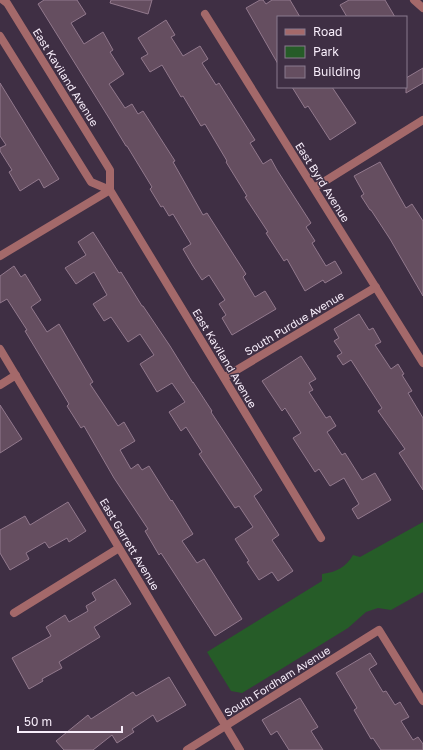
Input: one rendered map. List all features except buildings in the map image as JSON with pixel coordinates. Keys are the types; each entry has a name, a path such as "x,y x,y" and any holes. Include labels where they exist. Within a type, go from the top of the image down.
{"street":[{"name":"East Kaviland Avenue","path":"3,0 7,3 110,170 110,190 321,538"},
{"path":"414,0 423,8"},
{"name":"East Byrd Avenue","path":"205,14 423,363"},
{"path":"0,36 90,182 110,190"},
{"path":"314,188 423,120"},
{"path":"0,256 110,190"},
{"name":"South Purdue Avenue","path":"225,378 376,287"},
{"name":"East Garrett Avenue","path":"0,349 240,750"},
{"path":"0,385 16,375"},
{"path":"14,613 119,548"},
{"name":"South Fordham Avenue","path":"187,750 379,630 423,700"}],"green space":[{"path":"423,522 423,592 391,610 378,608 366,612 348,628 242,693 231,691 207,652 322,581 322,574 332,572 344,566 353,555 360,557"}]}
